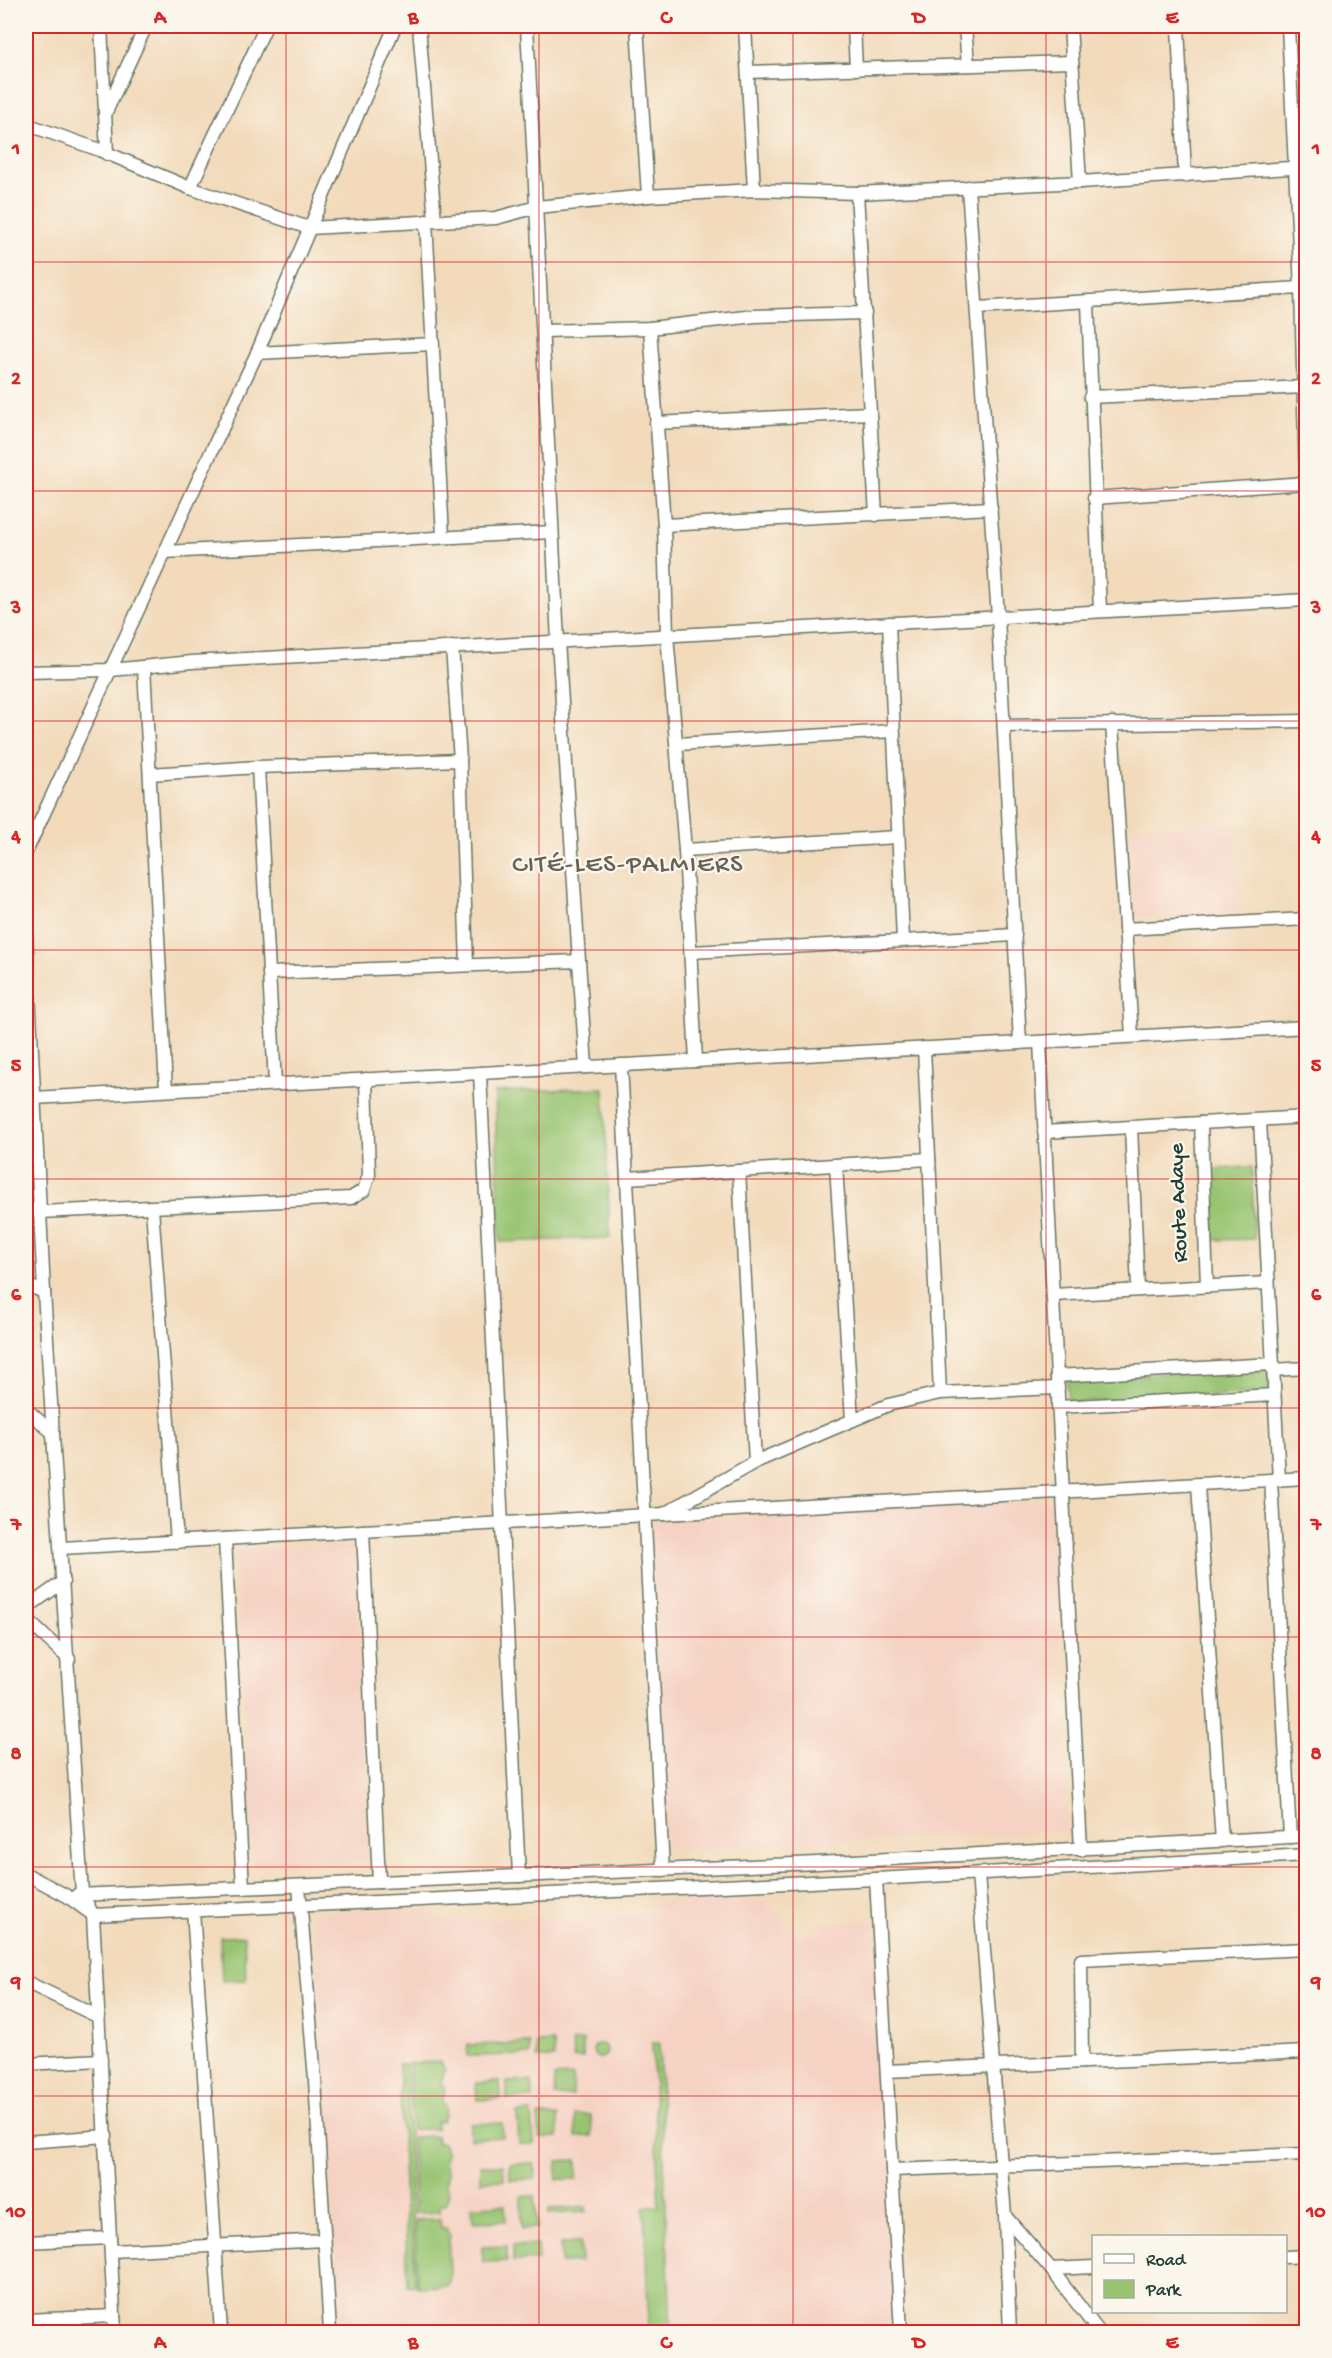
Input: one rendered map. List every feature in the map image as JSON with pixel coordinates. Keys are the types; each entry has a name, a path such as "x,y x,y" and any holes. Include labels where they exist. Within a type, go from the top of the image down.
{"street":[{"path":"101,26 106,154"},
{"path":"104,116 146,26"},
{"path":"190,188 266,26"},
{"path":"26,852 257,353 395,26"},
{"path":"419,26 431,221 433,344 443,536"},
{"path":"527,26 558,641 586,1067"},
{"path":"637,26 648,196"},
{"path":"745,26 754,190"},
{"path":"854,26 856,69"},
{"path":"965,26 968,65"},
{"path":"1070,26 1080,182"},
{"path":"1178,26 1185,176"},
{"path":"1094,498 1306,483 1300,167 1288,26"},
{"path":"748,72 1071,62"},
{"path":"26,124 190,188 309,228 495,218 537,207 648,196 754,190 857,193 1185,176 1300,167"},
{"path":"968,187 998,617 1020,1043"},
{"path":"857,193 876,514"},
{"path":"978,308 1088,303 1301,288"},
{"path":"1088,303 1100,610"},
{"path":"543,331 650,328 755,316 865,313"},
{"path":"650,328 663,525 667,635 685,850 696,1061"},
{"path":"257,353 433,344"},
{"path":"1090,397 1304,387"},
{"path":"656,423 870,414"},
{"path":"663,525 991,508"},
{"path":"165,552 552,532"},
{"path":"26,672 111,670 192,662 1306,600"},
{"path":"889,623 903,940"},
{"path":"452,647 460,760 467,965"},
{"path":"144,667 165,1090"},
{"path":"1004,726 1306,721"},
{"path":"1112,723 1132,1036"},
{"path":"677,744 893,732"},
{"path":"150,774 258,767 460,760"},
{"path":"258,767 275,1084"},
{"path":"685,850 897,837"},
{"path":"1125,929 1306,919"},
{"path":"26,932 29,1056 34,1098 82,1894 93,1915 115,2332"},
{"path":"691,952 1015,935"},
{"path":"269,973 579,961"},
{"path":"34,1098 1306,1027"},
{"path":"1040,1041 1081,1850"},
{"path":"924,1048 940,1393"},
{"path":"621,1065 663,1869"},
{"path":"480,1073 519,1876"},
{"path":"26,1208 40,1212 351,1198 364,1190 369,1174 366,1079"},
{"path":"1044,1132 1306,1118"},
{"path":"1260,1120 1273,1367 1275,1480 1290,1837"},
{"path":"1198,1124 1203,1284"},
{"path":"1131,1127 1138,1289"},
{"path":"627,1178 929,1159"},
{"path":"836,1165 852,1420"},
{"path":"739,1171 755,1462"},
{"path":"152,1208 177,1542"},
{"path":"1053,1295 1203,1284 1267,1283"},
{"path":"26,1285 44,1292"},
{"path":"660,1516 755,1462 888,1405 940,1393 1057,1382 1273,1367 1306,1368"},
{"path":"1058,1407 1274,1395"},
{"path":"26,1409 53,1433"},
{"path":"61,1548 1063,1494 1306,1478"},
{"path":"1198,1485 1222,1841"},
{"path":"363,1531 378,1882"},
{"path":"225,1539 243,1888"},
{"path":"26,1608 63,1582"},
{"path":"26,1619 69,1659"},
{"path":"67,1896 1081,1850 1306,1836"},
{"path":"26,1875 67,1896 93,1915 978,1874 1306,1855"},
{"path":"978,1874 1005,2216 1010,2332"},
{"path":"876,1879 901,2332"},
{"path":"299,1886 330,2332"},
{"path":"193,1910 221,2332"},
{"path":"1082,2062 1081,1960 1306,1949"},
{"path":"26,1982 99,2017"},
{"path":"887,2071 1306,2052"},
{"path":"26,2064 101,2060"},
{"path":"26,2142 106,2136"},
{"path":"892,2170 1306,2154"},
{"path":"1005,2216 1051,2269 1099,2332"},
{"path":"26,2242 110,2238"},
{"path":"111,2251 324,2240"},
{"path":"1287,2258 1306,2256"},
{"path":"1051,2269 1092,2267"},
{"path":"26,2320 114,2316"}],"shaded area":[{"path":"1235,822 1242,911 1135,916 1130,829"},
{"path":"1052,1501 1068,1831 667,1851 650,1521"},
{"path":"353,1544 371,1861 253,1866 236,1550"},
{"path":"763,1899 802,1937 816,1924 877,1920 898,2332 339,2332 314,1913 435,1909 436,1921 657,1914 657,1902"}],"green space":[{"path":"604,1088 610,1238 500,1242 495,1092"},
{"path":"1252,1167 1254,1239 1213,1240 1211,1169"},
{"path":"1268,1368 1269,1392 1068,1403 1067,1378"},
{"path":"244,1936 246,1980 222,1981 220,1937"},
{"path":"583,2041 583,2058 573,2058 572,2042"},
{"path":"553,2042 554,2058 537,2058 536,2043"},
{"path":"530,2043 530,2055 468,2056 467,2045"},
{"path":"652,2043 659,2043 671,2332 649,2332 644,2207 659,2207"},
{"path":"600,2044 605,2046 607,2051 605,2056 600,2058 595,2056 593,2051 595,2046"},
{"path":"440,2062 445,2070 441,2081 445,2090 442,2100 446,2110 442,2121 436,2121 436,2129 412,2129 409,2063"},
{"path":"399,2064 406,2064 415,2285 408,2286"},
{"path":"573,2076 573,2096 555,2096 554,2077"},
{"path":"531,2081 532,2098 507,2099 507,2082"},
{"path":"500,2082 501,2099 477,2100 476,2083"},
{"path":"532,2112 534,2144 519,2144 517,2113"},
{"path":"575,2115 591,2115 592,2136 576,2137"},
{"path":"539,2116 558,2116 558,2137 539,2138"},
{"path":"502,2123 503,2137 470,2139 470,2124"},
{"path":"436,2136 437,2143 443,2143 447,2153 444,2164 448,2173 445,2184 449,2193 445,2205 440,2205 440,2212 415,2213 412,2137"},
{"path":"577,2160 577,2179 557,2179 557,2161"},
{"path":"534,2163 535,2179 510,2180 510,2164"},
{"path":"480,2165 503,2165 504,2180 480,2181"},
{"path":"521,2196 535,2196 537,2228 522,2229"},
{"path":"505,2205 506,2221 473,2222 472,2206"},
{"path":"586,2207 586,2212 549,2214 549,2209"},
{"path":"440,2219 441,2228 446,2228 450,2236 448,2286 417,2287 415,2220"},
{"path":"580,2243 581,2262 561,2263 560,2244"},
{"path":"537,2245 538,2260 513,2261 513,2246"},
{"path":"507,2246 507,2261 483,2262 482,2247"}],"district":[{"name":"CITÉ-LES-PALMIERS","path":"628,862"}]}
